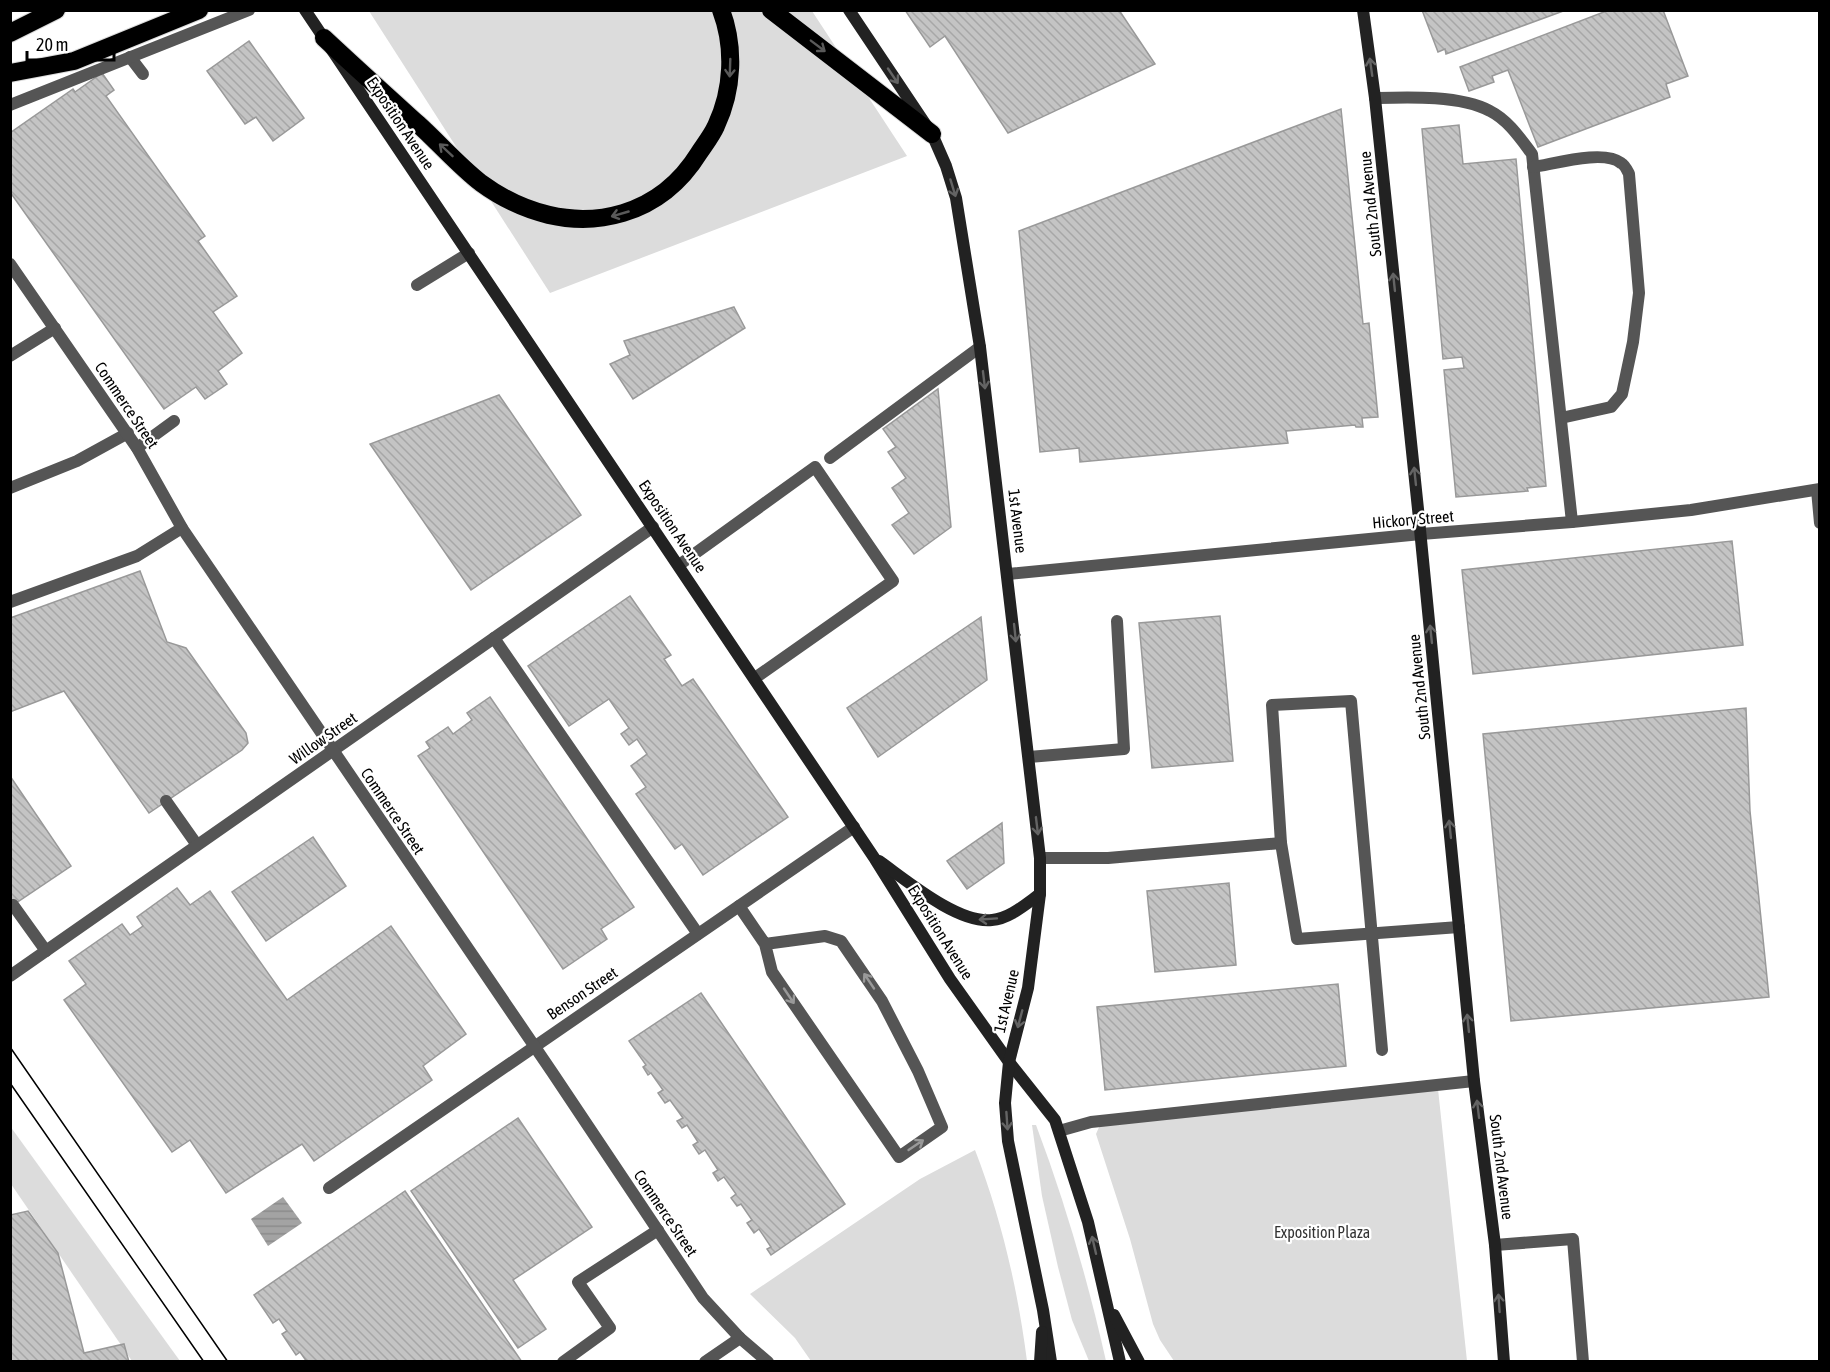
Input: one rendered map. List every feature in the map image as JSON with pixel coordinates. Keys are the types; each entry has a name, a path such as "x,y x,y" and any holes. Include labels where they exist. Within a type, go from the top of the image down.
{"highway":[{"path":"10,33 56,10"},
{"path":"10,73 74,61 199,10"},
{"path":"324,38 482,183 525,208 558,218 583,220 612,216 641,207 669,189 694,162 716,127 730,80 730,43 721,10"},
{"path":"771,10 932,134"}],"main road":[{"name":"Exposition Avenue","path":"305,10 755,678 875,859 950,979 1009,1062 1055,1120 1088,1222 1120,1362"},
{"name":"1st Avenue","path":"849,10 932,134 946,166 956,198 980,347 1040,858 1040,894 1028,988 1009,1062"},
{"name":"South 2nd Avenue","path":"1363,10 1375,98 1421,534 1474,1081 1495,1245 1504,1362"},
{"path":"875,859 945,907 978,920 993,921 1014,912 1040,894"},
{"path":"1009,1062 1005,1103 1008,1141 1043,1310 1051,1362"},
{"path":"1107,1302 1139,1362"},
{"path":"1040,1362 1043,1310"}],"street":[{"path":"10,105 249,10"},
{"path":"130,57 142,74"},
{"path":"1375,98 1406,97 1461,101 1490,111 1514,130 1532,154 1572,522"},
{"path":"1533,167 1601,156 1613,158 1622,163 1629,174 1639,292 1633,342 1622,394 1611,406 1561,418"},
{"path":"417,285 469,253"},
{"name":"Commerce Street","path":"10,264 138,448 182,528 704,1298 740,1338 768,1362"},
{"path":"10,356 55,328"},
{"path":"830,458 980,347"},
{"path":"138,448 174,422"},
{"path":"10,489 77,461 128,433"},
{"path":"679,565 815,467 893,581 755,678"},
{"path":"1818,490 1820,523"},
{"name":"Hickory Street","path":"1008,574 1691,510 1818,490"},
{"name":"Willow Street","path":"10,976 653,527"},
{"path":"10,602 137,556 182,528"},
{"path":"1029,757 1124,749 1117,621"},
{"path":"494,638 698,934"},
{"path":"1382,1050 1371,934 1351,701 1272,705 1281,843 1297,939 1371,934 1459,927"},
{"path":"166,801 197,845"},
{"name":"Benson Street","path":"329,1188 854,827"},
{"path":"1040,858 1108,858 1281,843"},
{"path":"13,905 46,951"},
{"path":"739,906 765,944 772,972 899,1157 942,1127 918,1071 882,1001 841,941 825,936 765,944"},
{"path":"1059,1131 1091,1122 1474,1081"},
{"path":"564,1362 610,1328 578,1282 658,1230"},
{"path":"1495,1245 1573,1239 1583,1362"},
{"path":"705,1362 740,1338"}],"green space":[{"path":"369,11 812,11 907,156 550,293"},
{"name":"Exposition Plaza","path":"1438,1089 1467,1361 1174,1361 1160,1340 1153,1324 1130,1239 1096,1134 1100,1125"},
{"path":"1032,1125 1036,1125 1066,1212 1084,1271 1106,1361 1089,1361 1072,1320 1042,1196"},
{"path":"10,1126 180,1361 132,1361 11,1184"},
{"path":"975,1150 993,1201 1007,1254 1019,1308 1027,1361 811,1361 795,1338 750,1294 920,1179"}],"shaded area":[{"path":"283,1197 302,1223 268,1246 251,1219"}],"building":[{"path":"905,10 1119,10 1155,64 1008,133 945,36 930,47"},
{"path":"1422,10 1566,10 1446,54 1445,49 1438,52"},
{"path":"1609,10 1663,10 1688,76 1666,84 1670,97 1538,147 1508,70 1492,76 1494,82 1469,91 1460,67"},
{"path":"249,41 304,118 273,141 256,117 245,124 207,71"},
{"path":"102,73 114,90 106,96 205,236 198,241 237,296 213,312 242,353 218,371 227,384 205,399 196,387 164,409 10,192 10,133 73,89 75,92"},
{"path":"1341,109 1363,324 1369,323 1378,417 1362,418 1363,427 1355,425 1286,431 1288,443 1080,462 1079,448 1040,452 1019,231"},
{"path":"1459,125 1463,164 1516,159 1546,486 1527,488 1528,491 1456,497 1444,370 1464,368 1462,357 1443,359 1422,129"},
{"path":"734,307 745,328 633,399 610,364 630,355 624,341"},
{"path":"938,389 951,527 914,554 892,525 909,513 892,488 906,478 888,452 896,447 883,429"},
{"path":"499,395 581,515 471,590 370,444"},
{"path":"1732,541 1743,645 1473,674 1462,570"},
{"path":"140,571 167,642 186,648 246,733 248,743 242,750 149,813 64,691 10,712 10,618"},
{"path":"630,596 671,655 664,659 682,686 693,679 788,817 703,875 682,844 675,849 636,794 646,787 631,766 647,754 637,739 629,745 621,734 629,728 609,699 569,726 528,666"},
{"path":"1220,616 1233,761 1152,768 1139,623"},
{"path":"981,617 987,680 878,757 847,708"},
{"path":"490,697 634,907 601,929 607,939 563,969 418,756 430,748 426,742 448,727 453,734 472,720 467,713"},
{"path":"1746,708 1750,811 1769,997 1511,1021 1483,734"},
{"path":"10,776 71,866 10,907"},
{"path":"1002,823 1004,863 967,889 947,861"},
{"path":"313,837 346,886 266,941 232,892"},
{"path":"1229,883 1236,965 1155,972 1147,891"},
{"path":"177,888 190,905 210,891 287,1000 391,926 466,1034 423,1066 432,1080 314,1161 302,1144 226,1193 190,1140 172,1152 64,1000 86,984 69,961 122,924 130,935 143,926 137,917"},
{"path":"1338,984 1346,1066 1105,1090 1097,1007"},
{"path":"701,993 845,1204 771,1255 767,1249 771,1247 759,1229 754,1233 747,1223 752,1220 741,1204 737,1206 731,1198 736,1194 724,1177 718,1181 713,1173 718,1170 705,1150 699,1154 693,1145 698,1142 687,1125 682,1128 677,1121 683,1118 670,1100 665,1103 658,1093 663,1090 651,1073 648,1075 643,1067 646,1065 629,1041"},
{"path":"518,1118 592,1227 513,1280 546,1329 518,1348 411,1191"},
{"path":"405,1191 522,1362 307,1362 300,1352 296,1355 282,1334 287,1331 279,1319 273,1323 254,1295"},
{"path":"28,1211 58,1253 84,1353 124,1344 129,1362 10,1362 10,1215"}],"tram line":[{"path":"10,1047 228,1362"},
{"path":"10,1083 204,1362"}]}
